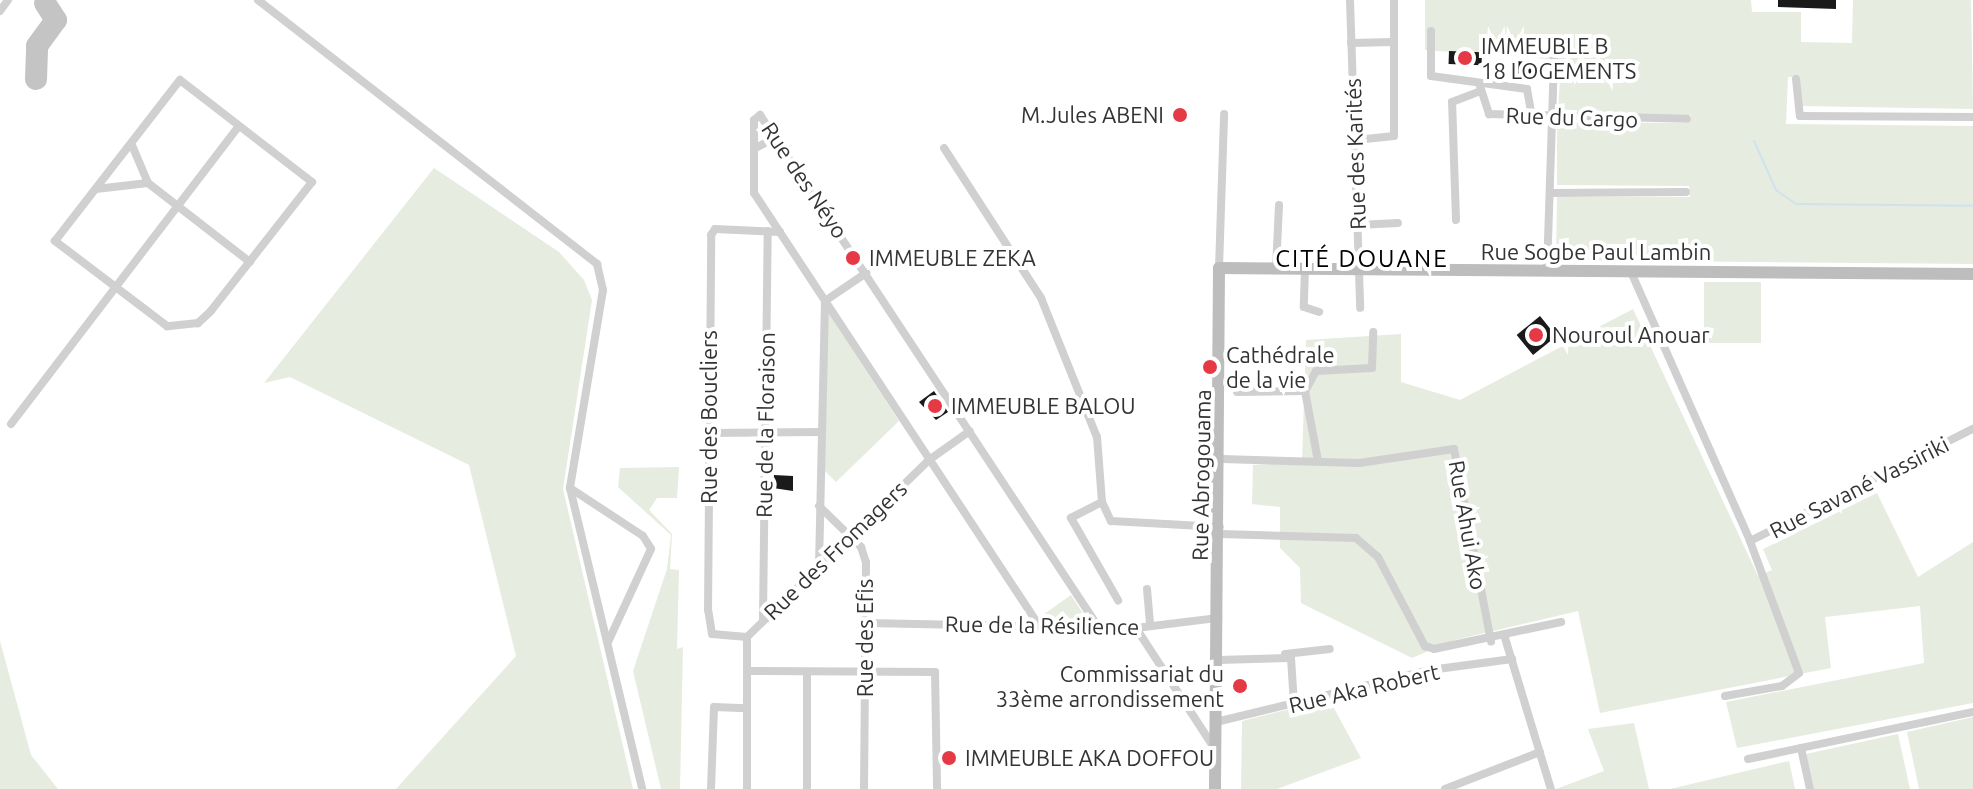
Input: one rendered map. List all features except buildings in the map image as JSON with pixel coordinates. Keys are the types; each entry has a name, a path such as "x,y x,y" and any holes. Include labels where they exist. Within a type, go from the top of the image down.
{"street":[{"path":"0,11 8,0"},
{"path":"258,0 597,264 603,290 570,488 642,789"},
{"name":"Rue des Karités","path":"1350,0 1360,308"},
{"path":"1356,140 1394,136 1394,0"},
{"path":"1431,31 1431,76 1480,87 1527,89 1532,116"},
{"path":"1351,43 1393,42"},
{"path":"1547,271 1554,56"},
{"path":"1796,79 1800,116 1973,117"},
{"path":"180,80 239,126 312,182 211,311 182,327 167,326 55,241 180,80"},
{"path":"1456,220 1452,102 1480,87"},
{"name":"Rue du Cargo","path":"1480,87 1489,114 1687,119"},
{"name":"Rue Abrogouama","path":"1215,789 1222,459 1219,268 1224,114"},
{"name":"Rue des Néyo","path":"1038,624 754,193 754,149 760,115 777,136 1097,625"},
{"path":"11,424 239,126"},
{"path":"754,149 777,136"},
{"path":"131,143 148,183 250,262"},
{"path":"944,148 1041,298 1097,437 1102,502 1119,527 1356,538 1378,557 1425,646 1491,641 1561,622"},
{"path":"96,189 148,183"},
{"path":"1550,193 1686,192"},
{"path":"1276,269 1279,205"},
{"path":"1358,225 1398,223"},
{"name":"Rue des Boucliers","path":"747,637 710,631 711,235 715,229 780,232"},
{"name":"Rue de la Floraison","path":"763,618 768,231"},
{"name":"Rue Sogbe Paul Lambin","path":"1219,268 1973,274"},
{"path":"1305,270 1305,309 1319,312"},
{"name":"Rue Savané Vassiriki","path":"1631,272 1750,541 1973,429"},
{"path":"819,567 825,301 866,273"},
{"path":"1318,461 1305,391 1316,371 1372,368 1373,332"},
{"path":"1237,392 1305,391"},
{"name":"Rue des Fromagers","path":"747,789 747,637 763,618 929,460 970,431"},
{"path":"709,433 821,432"},
{"name":"Rue Ahui Ako","path":"1222,459 1359,463 1454,449 1491,641"},
{"path":"570,488 643,536 651,549 608,643"},
{"path":"1102,502 1071,518 1118,600"},
{"name":"Rue des Efis","path":"819,506 849,535 866,562 864,789"},
{"path":"1725,696 1782,686 1799,673 1750,541"},
{"path":"1147,589 1150,626"},
{"name":"Rue de la Résilience","path":"865,623 1136,628 1219,618"},
{"path":"1136,628 1216,750"},
{"path":"1505,638 1551,789"},
{"path":"1218,660 1330,649"},
{"path":"1280,655 1291,658 1294,704"},
{"name":"Rue Aka Robert","path":"1216,722 1430,670 1512,659"},
{"path":"748,671 938,677 937,789"},
{"path":"807,672 807,789"},
{"path":"711,789 714,707 747,708"},
{"path":"1748,759 1973,712"},
{"path":"1801,748 1810,789"},
{"path":"1445,789 1540,752"}],"shaded area":[{"path":"1425,0 1751,0 1752,12 1801,12 1801,42 1852,43 1853,0 1971,0 1973,109 1800,106 1800,77 1788,77 1786,124 1973,126 1973,264 1556,260 1557,197 1690,197 1689,186 1557,185 1557,122 1690,123 1691,115 1558,113 1561,60 1425,50"},
{"path":"434,168 559,252 584,280 592,300 563,489 633,789 396,789 516,656 469,465 290,377 264,383"},
{"path":"1704,282 1761,282 1761,343 1704,343"},
{"path":"826,309 899,421 836,482 825,471"},
{"path":"1633,309 1758,576 1772,570 1763,549 1877,493 1918,577 1973,542 1973,703 1737,748 1726,702 1924,663 1920,606 1825,617 1831,668 1600,713 1578,611 1455,640 1412,658 1301,603 1300,568 1280,548 1280,507 1252,504 1253,465 1302,462 1306,340 1401,334 1401,382 1460,400"},
{"path":"679,467 677,498 657,498 649,510 672,534 670,569 679,570 677,649 683,647 680,789 661,789 633,671 667,569 671,535 618,487 620,468"},
{"path":"1071,595 1087,620 1040,617"},
{"path":"0,641 31,755 58,789 0,789"},
{"path":"1329,699 1361,758 1277,789 1241,789 1242,721"},
{"path":"1973,717 1973,789 1919,789 1907,732"},
{"path":"1634,723 1649,789 1556,789 1604,771 1588,729"},
{"path":"1898,734 1910,789 1814,789 1806,754"},
{"path":"1789,761 1795,789 1670,789"}],"waterway":[{"path":"1754,141 1776,190 1796,204 1973,206"}],"taxiway":[{"path":"36,79 37,46 56,20 45,3"}],"place":[{"name":"IMMEUBLE B 18 LOGEMENTS","path":"1465,58"},
{"name":"M.Jules ABENI","path":"1180,115"},
{"name":"IMMEUBLE ZEKA","path":"853,258"},
{"name":"Nouroul Anouar","path":"1536,335"},
{"name":"Cathédrale de la vie","path":"1210,367"},
{"name":"IMMEUBLE BALOU","path":"935,406"},
{"name":"Commissariat du 33ème arrondissement","path":"1240,686"},
{"name":"IMMEUBLE AKA DOFFOU","path":"949,758"}],"district":[{"name":"CITÉ DOUANE","path":"1362,259"}]}
